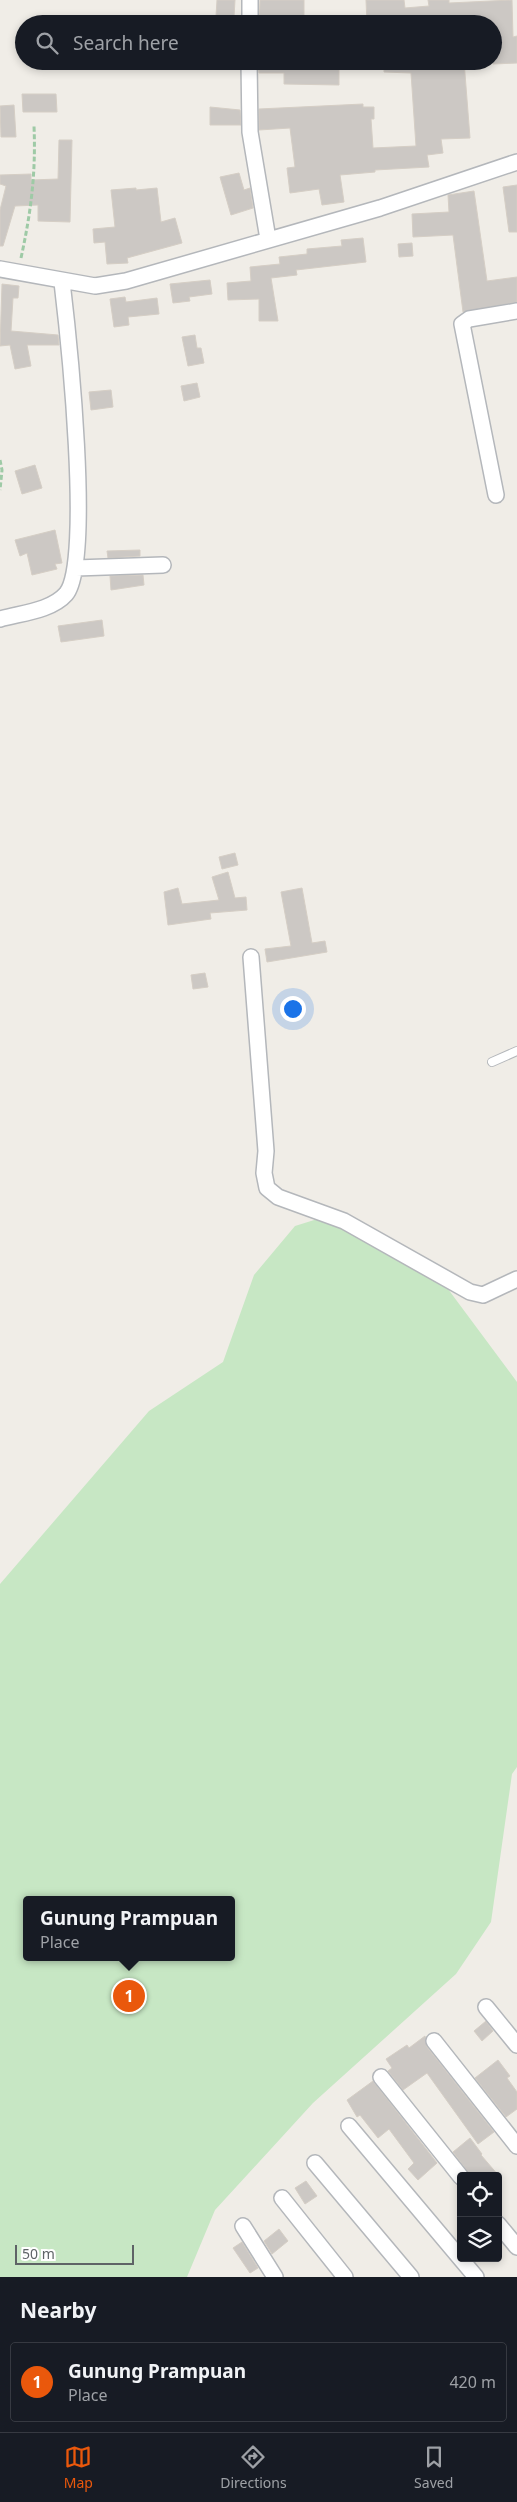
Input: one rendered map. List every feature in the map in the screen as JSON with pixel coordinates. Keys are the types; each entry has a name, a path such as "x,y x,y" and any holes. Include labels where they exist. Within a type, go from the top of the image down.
{"street":[{"path":"250,0 250,15"},
{"path":"249,70 250,132 268,239"},
{"path":"0,270 62,282 95,286 126,281 380,208 517,162"},
{"path":"0,619 57,603 70,588 76,568 78,506 70,350 62,282"},
{"path":"496,496 462,324 469,319 517,311"},
{"path":"76,568 163,565"},
{"path":"251,957 266,1151 264,1173 267,1188 278,1197 344,1221 470,1292 483,1295 517,1280"},
{"path":"486,2007 517,2045"},
{"path":"434,2041 517,2146"},
{"path":"381,2077 457,2172"},
{"path":"348,2126 476,2277"},
{"path":"315,2163 411,2277"},
{"path":"282,2198 345,2277"},
{"path":"243,2226 275,2277"},
{"path":"502,2229 517,2247"}],"lane":[{"path":"492,1062 517,1051"}],"path":[{"path":"18,273 32,209 36,162 34,126"},
{"path":"0,460 2,470 0,490"}],"green space":[{"path":"327,1216 448,1289 517,1382 517,1767 512,1774 491,1922 456,1974 313,2103 215,2210 187,2277 0,2277 0,1584 149,1411 223,1362 254,1275 295,1226"}],"building":[{"path":"217,0 235,0 234,15 216,15"},
{"path":"260,0 304,0 304,15 259,15"},
{"path":"366,0 404,0 405,8 429,6 428,0 449,0 449,3 512,0 513,37 517,36 517,63 502,64 502,15 367,15"},
{"path":"259,70 339,70 339,85 284,84 284,73 259,73"},
{"path":"384,70 465,70 470,138 441,139 443,153 427,155 429,167 375,170 375,172 340,175 344,202 322,205 319,189 290,193 287,168 295,167 290,128 259,130 259,109 363,104 363,107 374,107 374,119 371,119 373,148 416,146 411,73 384,72"},
{"path":"22,94 56,94 57,112 23,112"},
{"path":"14,105 16,137 1,137 0,106"},
{"path":"210,107 240,110 241,125 210,125"},
{"path":"59,140 72,140 70,222 38,221 38,205 15,206 3,246 0,246 0,210 6,186 0,184 0,175 31,174 31,180 58,179"},
{"path":"239,173 244,190 250,188 253,208 231,215 220,177"},
{"path":"517,185 517,232 509,232 503,187"},
{"path":"136,188 136,190 157,188 161,222 175,218 182,243 127,258 128,263 107,264 105,242 94,243 93,229 115,227 111,190"},
{"path":"474,191 487,281 517,277 517,302 463,312 453,235 413,237 412,214 449,212 448,195"},
{"path":"363,238 366,262 296,270 297,275 271,278 278,321 259,321 259,299 228,300 227,283 251,281 250,267 280,264 279,257 307,254 307,249 342,246 341,240"},
{"path":"412,243 413,256 399,257 398,244"},
{"path":"210,280 212,294 189,297 190,301 173,303 170,284"},
{"path":"2,284 19,286 18,298 13,298 11,331 58,335 59,345 27,345 31,366 15,369 10,345 0,346"},
{"path":"125,297 126,302 157,298 159,314 128,317 129,325 114,327 110,299"},
{"path":"195,335 197,348 201,348 204,363 188,366 182,337"},
{"path":"197,383 200,397 184,401 181,386"},
{"path":"111,390 113,407 91,410 89,392"},
{"path":"35,465 42,488 22,494 15,471"},
{"path":"55,530 62,563 55,564 57,569 32,575 27,553 20,556 15,540"},
{"path":"140,550 140,556 108,558 107,551"},
{"path":"143,575 144,585 111,590 110,576"},
{"path":"102,620 104,636 61,642 58,626"},
{"path":"235,853 238,865 222,869 219,857"},
{"path":"228,872 235,898 246,897 247,910 210,913 211,919 168,925 164,892 178,888 182,904 219,900 212,877"},
{"path":"302,888 312,943 325,941 327,952 267,962 265,949 291,946 281,892"},
{"path":"205,973 208,987 193,989 191,975"},
{"path":"486,2021 493,2031 482,2041 474,2031"},
{"path":"425,2036 427,2047 494,2132 478,2144 427,2073 403,2090 388,2071 392,2068 386,2059 407,2045 409,2048"},
{"path":"498,2060 510,2076 507,2078 517,2092 517,2109 506,2117 475,2078"},
{"path":"373,2081 437,2163 418,2180 408,2169 414,2163 389,2129 378,2138 360,2115 357,2117 347,2100"},
{"path":"470,2138 496,2172 468,2172 453,2152"},
{"path":"306,2181 317,2196 305,2204 295,2188"},
{"path":"279,2229 288,2241 272,2254 264,2241"},
{"path":"242,2242 258,2268 250,2273 233,2248"}],"place":[{"name":"Gunung Prampuan","path":"129,1996"}]}
